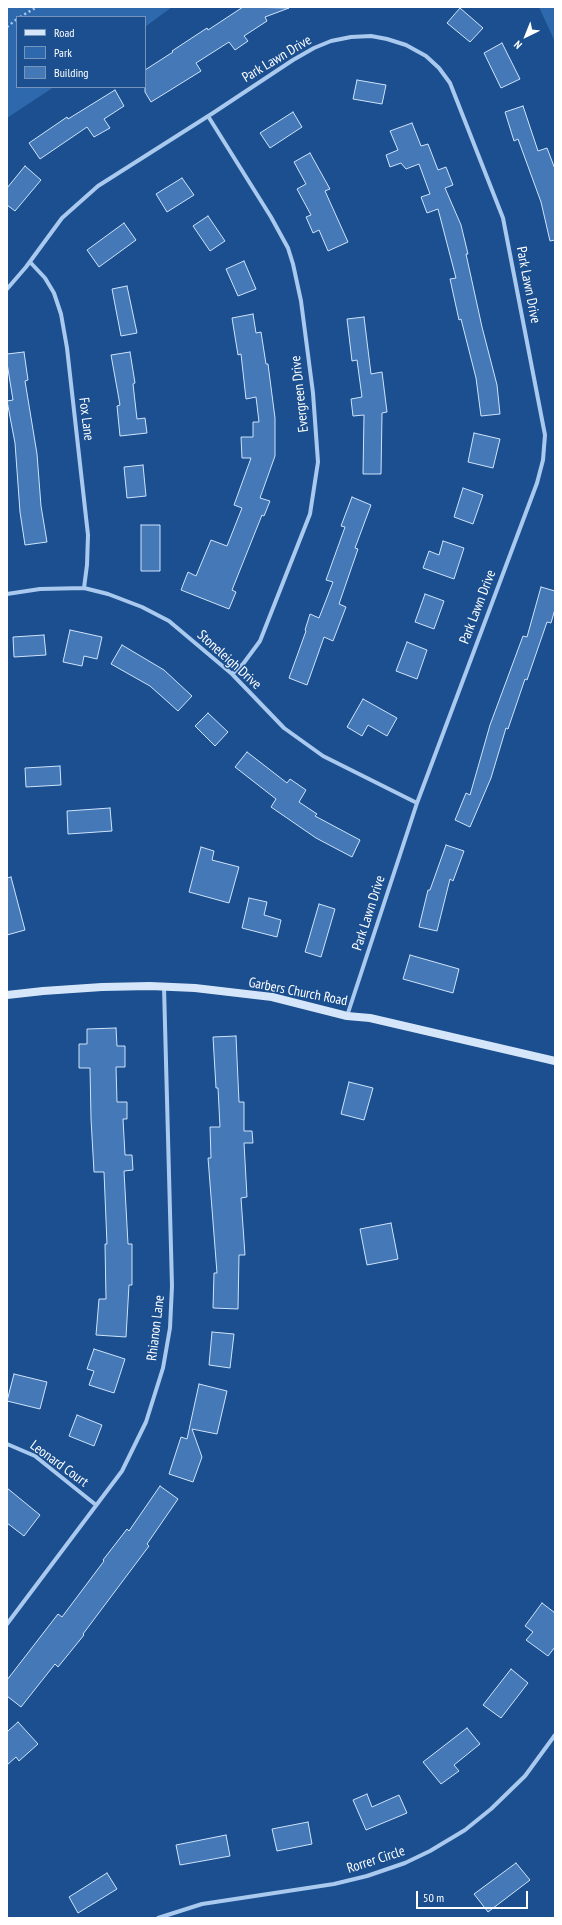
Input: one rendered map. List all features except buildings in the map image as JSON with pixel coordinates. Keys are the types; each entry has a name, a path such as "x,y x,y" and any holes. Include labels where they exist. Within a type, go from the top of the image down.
{"street":[{"name":"Park Lawn Drive","path":"7,289 30,262 62,218 86,195 123,169 208,116 293,60 331,41 359,36 375,37 399,42 426,56 439,68 450,83 503,218 545,435 543,460 537,482 416,803 346,1016"},
{"name":"Evergreen Drive","path":"208,116 271,217 288,248 301,301 311,378 318,462 310,514 260,641 243,664 232,674"},
{"name":"Fox Lane","path":"30,262 45,278 54,293 64,328 75,428 80,451 88,535 87,565 84,588"},
{"name":"Stoneleigh Drive","path":"7,594 40,589 84,588 131,602 169,621 232,674 284,728 323,756 416,803"},
{"name":"Garbers Church Road","path":"7,995 102,987 164,987 195,988 272,997 346,1016 370,1018 555,1061"},
{"name":"Rhianon Lane","path":"7,1624 122,1471 140,1436 161,1375 170,1328 172,1286 164,987"},
{"name":"Leonard Court","path":"7,1444 35,1456 96,1505"},
{"name":"Rorrer Circle","path":"158,1918 202,1904 334,1884 367,1876 405,1863 430,1851 465,1830 491,1809 525,1776 555,1735"}],"path":[{"path":"22,16 37,7"},
{"path":"7,27 16,20"}],"green space":[{"path":"7,7 172,7 146,26 146,16 16,16 16,88 52,88 7,118"},
{"path":"539,7 555,7 555,42"}]}
